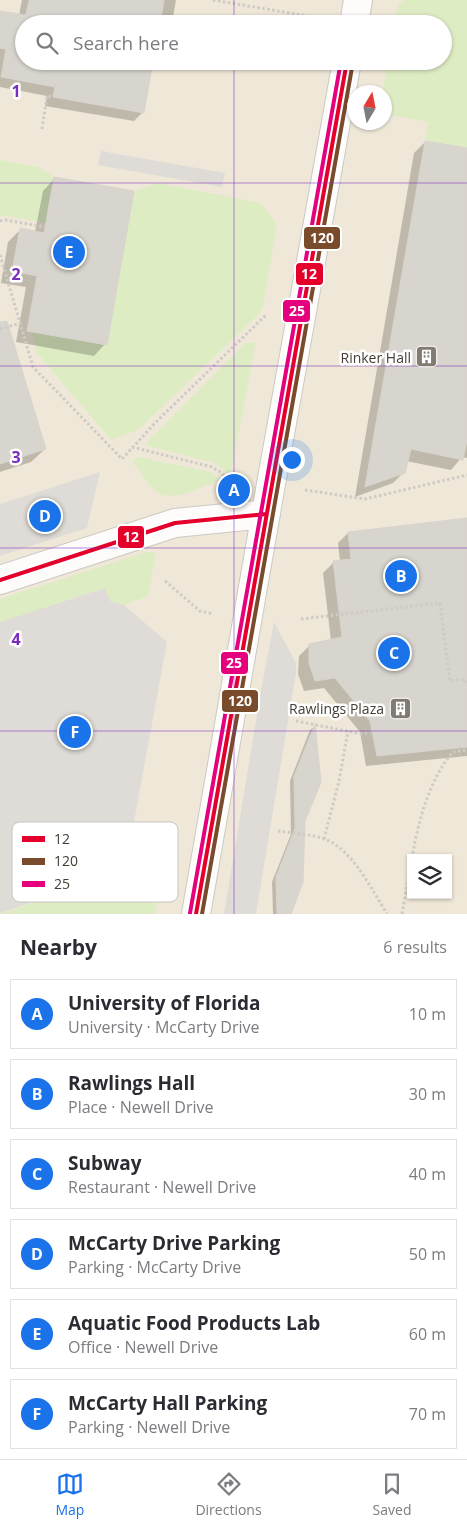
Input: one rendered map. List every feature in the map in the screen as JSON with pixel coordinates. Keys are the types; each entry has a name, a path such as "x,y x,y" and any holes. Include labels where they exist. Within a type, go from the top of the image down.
{"street":[{"path":"356,15 358,0"},
{"path":"196,914 345,70"},
{"path":"0,580 175,523 266,514"}],"path":[{"path":"213,0 302,15"},
{"path":"42,129 47,96 53,97"},
{"path":"0,221 6,220 45,227"},
{"path":"0,255 33,367 122,459 266,315"},
{"path":"0,329 20,323"},
{"path":"132,447 212,467 230,482"},
{"path":"305,490 365,499 467,475"},
{"path":"165,581 200,612 213,614"},
{"path":"301,619 440,603 450,681 465,679 465,686"},
{"path":"296,721 362,734 372,732"},
{"path":"324,839 339,781 348,731"},
{"path":"413,854 421,817 443,763 453,752 467,750"},
{"path":"278,831 324,839 343,849 368,883 387,914"},
{"path":"402,914 407,886"}],"shaded area":[{"path":"0,0 467,0 467,914 0,914"},
{"path":"101,151 225,173 222,187 98,165"},
{"path":"100,472 87,528 0,556 0,504"},
{"path":"105,588 110,601 124,605 167,642 134,822 12,822 12,902 33,902 0,913 0,622"},
{"path":"274,622 296,663 296,673 256,914 224,914 261,691"}],"green space":[{"path":"404,0 467,0 467,148 425,141 428,122 392,115 392,85 384,85 387,70 452,70 452,15 396,15 398,5"},
{"path":"0,160 39,167 54,177 46,223 0,215"},
{"path":"157,183 261,203 277,224 263,307 256,317 138,430 111,440 37,353 32,332 134,191"},
{"path":"256,342 232,468 228,473 211,462 144,445 245,343"},
{"path":"138,457 211,472 220,480 188,493 171,496 163,495 150,485 132,461"},
{"path":"146,552 156,552 148,596 124,605 110,601 105,588 0,622 0,599"},
{"path":"35,902 157,902 155,914 0,914"}],"building":[{"path":"29,0 164,0 162,15 26,15"},
{"path":"0,11 26,15 15,15 15,70 151,70 144,113 53,97 55,87 1,77 6,49 0,48"},
{"name":"Rinker Hall","path":"425,141 467,148 467,441 463,460 411,449 405,473 365,487"},
{"path":"54,177 134,191 107,345 27,331 37,276 12,271 20,228 44,233"},
{"path":"7,321 46,449 0,464 0,322"},
{"path":"467,518 467,747 377,756 370,721 335,678 315,681 309,663 309,644 342,637 333,561 351,559 348,532"},
{"path":"315,724 321,782 305,821 303,882 291,914 277,914 276,877 295,828 294,776"}],"transit line":[{"name":"25","path":"190,913 339,70"},
{"name":"12","path":"196,914 345,70"},
{"name":"120","path":"202,914 352,70"},
{"name":"12","path":"0,580 175,523 266,514"}],"place":[{"name":"Aquatic Food Products Lab","path":"69,252"},
{"name":"Rinker Hall","path":"427,357"},
{"name":"University of Florida","path":"234,490"},
{"name":"McCarty Drive Parking","path":"45,516"},
{"name":"Rawlings Hall","path":"401,576"},
{"name":"Subway","path":"394,653"},
{"name":"Rawlings Plaza","path":"400,708"},
{"name":"McCarty Hall Parking","path":"75,732"}]}
